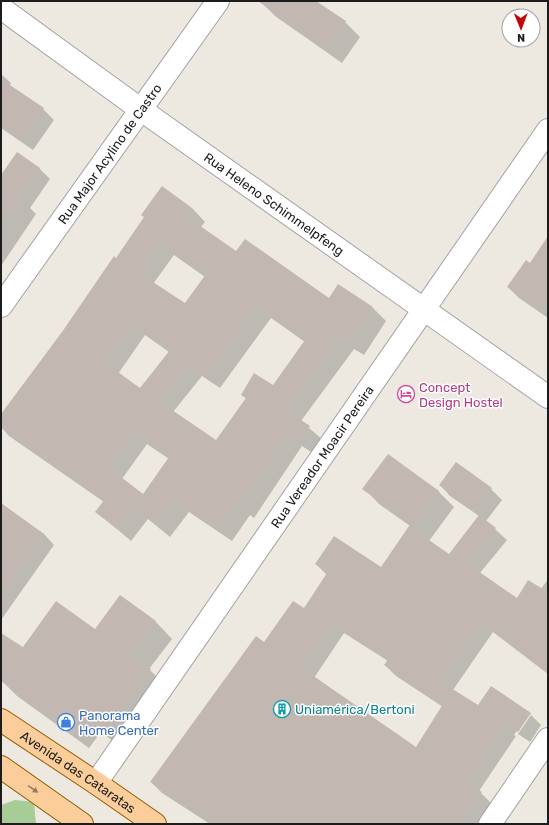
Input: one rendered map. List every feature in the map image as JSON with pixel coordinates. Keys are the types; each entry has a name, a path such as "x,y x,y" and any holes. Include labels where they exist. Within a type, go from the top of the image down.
{"main road":[{"name":"Avenida das Cataratas","path":"1,720 155,824"},
{"path":"1,767 72,821"}],"street":[{"name":"Rua Major Acylino de Castro","path":"1,306 218,1"},
{"name":"Rua Heleno Schimmelpfeng","path":"1,8 140,110 548,397"},
{"name":"Rua Vereador Moacir Pereira","path":"96,783 548,130"},
{"path":"490,824 548,739"}],"green space":[{"path":"15,800 34,802 36,824 1,824 1,805"}],"building":[{"path":"258,1 316,1 346,21 326,49"},
{"path":"1,79 44,108 22,140 1,126"},
{"path":"17,152 40,168 1,225 1,175"},
{"path":"162,186 192,208 186,216 236,251 245,239 329,298 338,284 373,307 350,343 340,336 286,410 310,426 300,441 288,434 240,505 236,502 218,529 175,500 156,524 134,507 117,529 95,512 104,500 1,427 1,414 62,332 114,256 116,258 144,217 141,215","holes":["160,243 206,274 185,303 139,273","257,306 305,340 273,385 254,373 241,395 246,398 216,440 159,401 188,363 206,376","132,323 170,350 140,388 104,362","134,432 169,457 143,494 108,467"]},
{"path":"548,236 548,296 539,309 507,287 526,260 530,263"},
{"path":"388,454 439,491 414,526 362,489"},
{"path":"456,462 492,488 475,511 439,485"},
{"path":"1,503 44,534 1,595"},
{"path":"479,515 496,528 468,564 517,598 528,580 548,592 548,673 481,622 440,681 478,705 491,686 531,713 518,732 506,723 467,782 482,792 458,824 215,824 150,782 256,636 264,642 293,601 304,608 327,573 315,564 334,536 381,567 409,526 449,554","holes":["333,623 388,659 384,665 443,704 416,747 302,668"]},
{"path":"120,595 156,621 131,655 151,669 105,732 84,717 72,732 1,681 1,633 23,647 56,601 95,629"}],"place":[{"name":"Concept Design Hostel","path":"406,394"},
{"name":"Uniamérica/Bertoni","path":"282,709"},
{"name":"Panorama Home Center","path":"66,722"}]}
